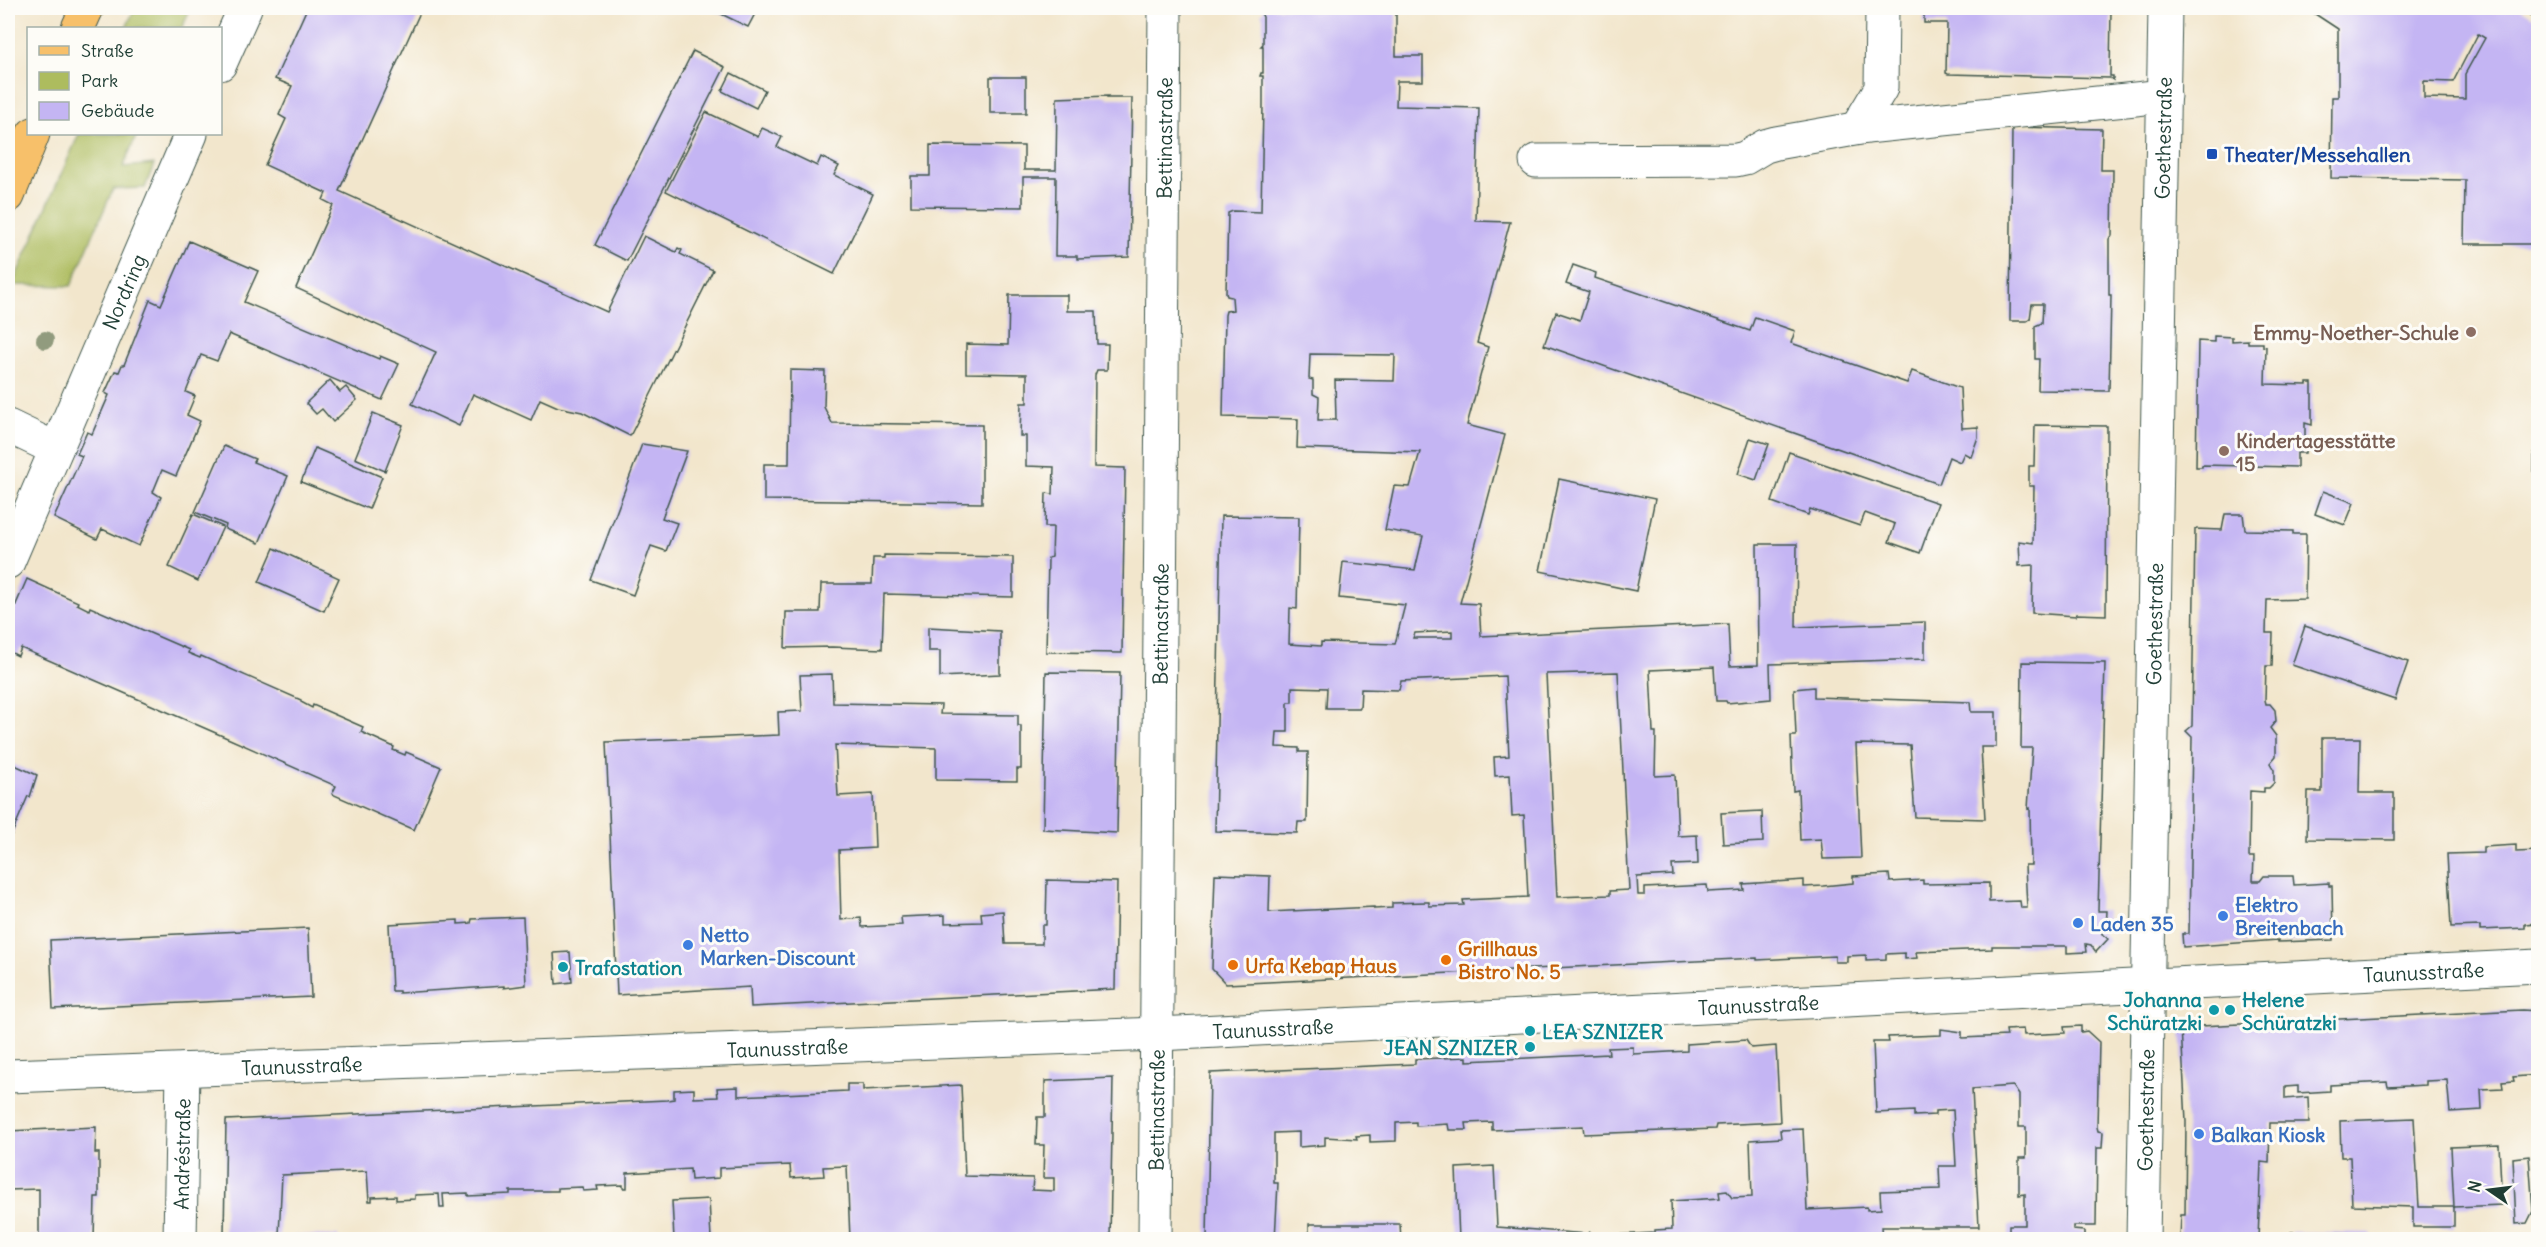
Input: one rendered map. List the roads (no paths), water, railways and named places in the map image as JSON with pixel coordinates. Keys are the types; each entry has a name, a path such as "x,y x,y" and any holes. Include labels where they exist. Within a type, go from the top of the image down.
{"main road":[{"path":"78,27 87,8"},
{"path":"8,196 33,135"}],"street":[{"path":"222,60 245,8"},
{"name":"Bettinastraße","path":"1155,1239 1166,8"},
{"path":"1857,128 1881,88 1881,8"},
{"name":"Goethestraße","path":"2143,1239 2165,8"},
{"path":"1536,161 1736,160 1776,143 1857,128 2164,96"},
{"name":"Nordring","path":"8,562 191,135"},
{"path":"8,426 56,449"},
{"name":"Taunusstraße","path":"8,1076 1158,1034 2538,966"},
{"name":"Andréstraße","path":"180,1239 183,1070"}],"place":[{"name":"Theater/Messehallen","path":"2212,154"},
{"name":"Emmy-Noether-Schule","path":"2471,332"},
{"name":"Kindertagesstätte 15","path":"2224,451"},
{"name":"Elektro Breitenbach","path":"2223,916"},
{"name":"Laden 35","path":"2078,923"},
{"name":"Netto Marken-Discount","path":"688,945"},
{"name":"Grillhaus Bistro No. 5","path":"1446,960"},
{"name":"Urfa Kebap Haus","path":"1233,965"},
{"name":"Trafostation","path":"563,967"},
{"name":"Johanna Schüratzki","path":"2214,1010"},
{"name":"Helene Schüratzki","path":"2230,1010"},
{"name":"LEA SZNIZER","path":"1530,1031"},
{"name":"JEAN SZNIZER","path":"1530,1047"},
{"name":"Balkan Kiosk","path":"2199,1134"}]}
